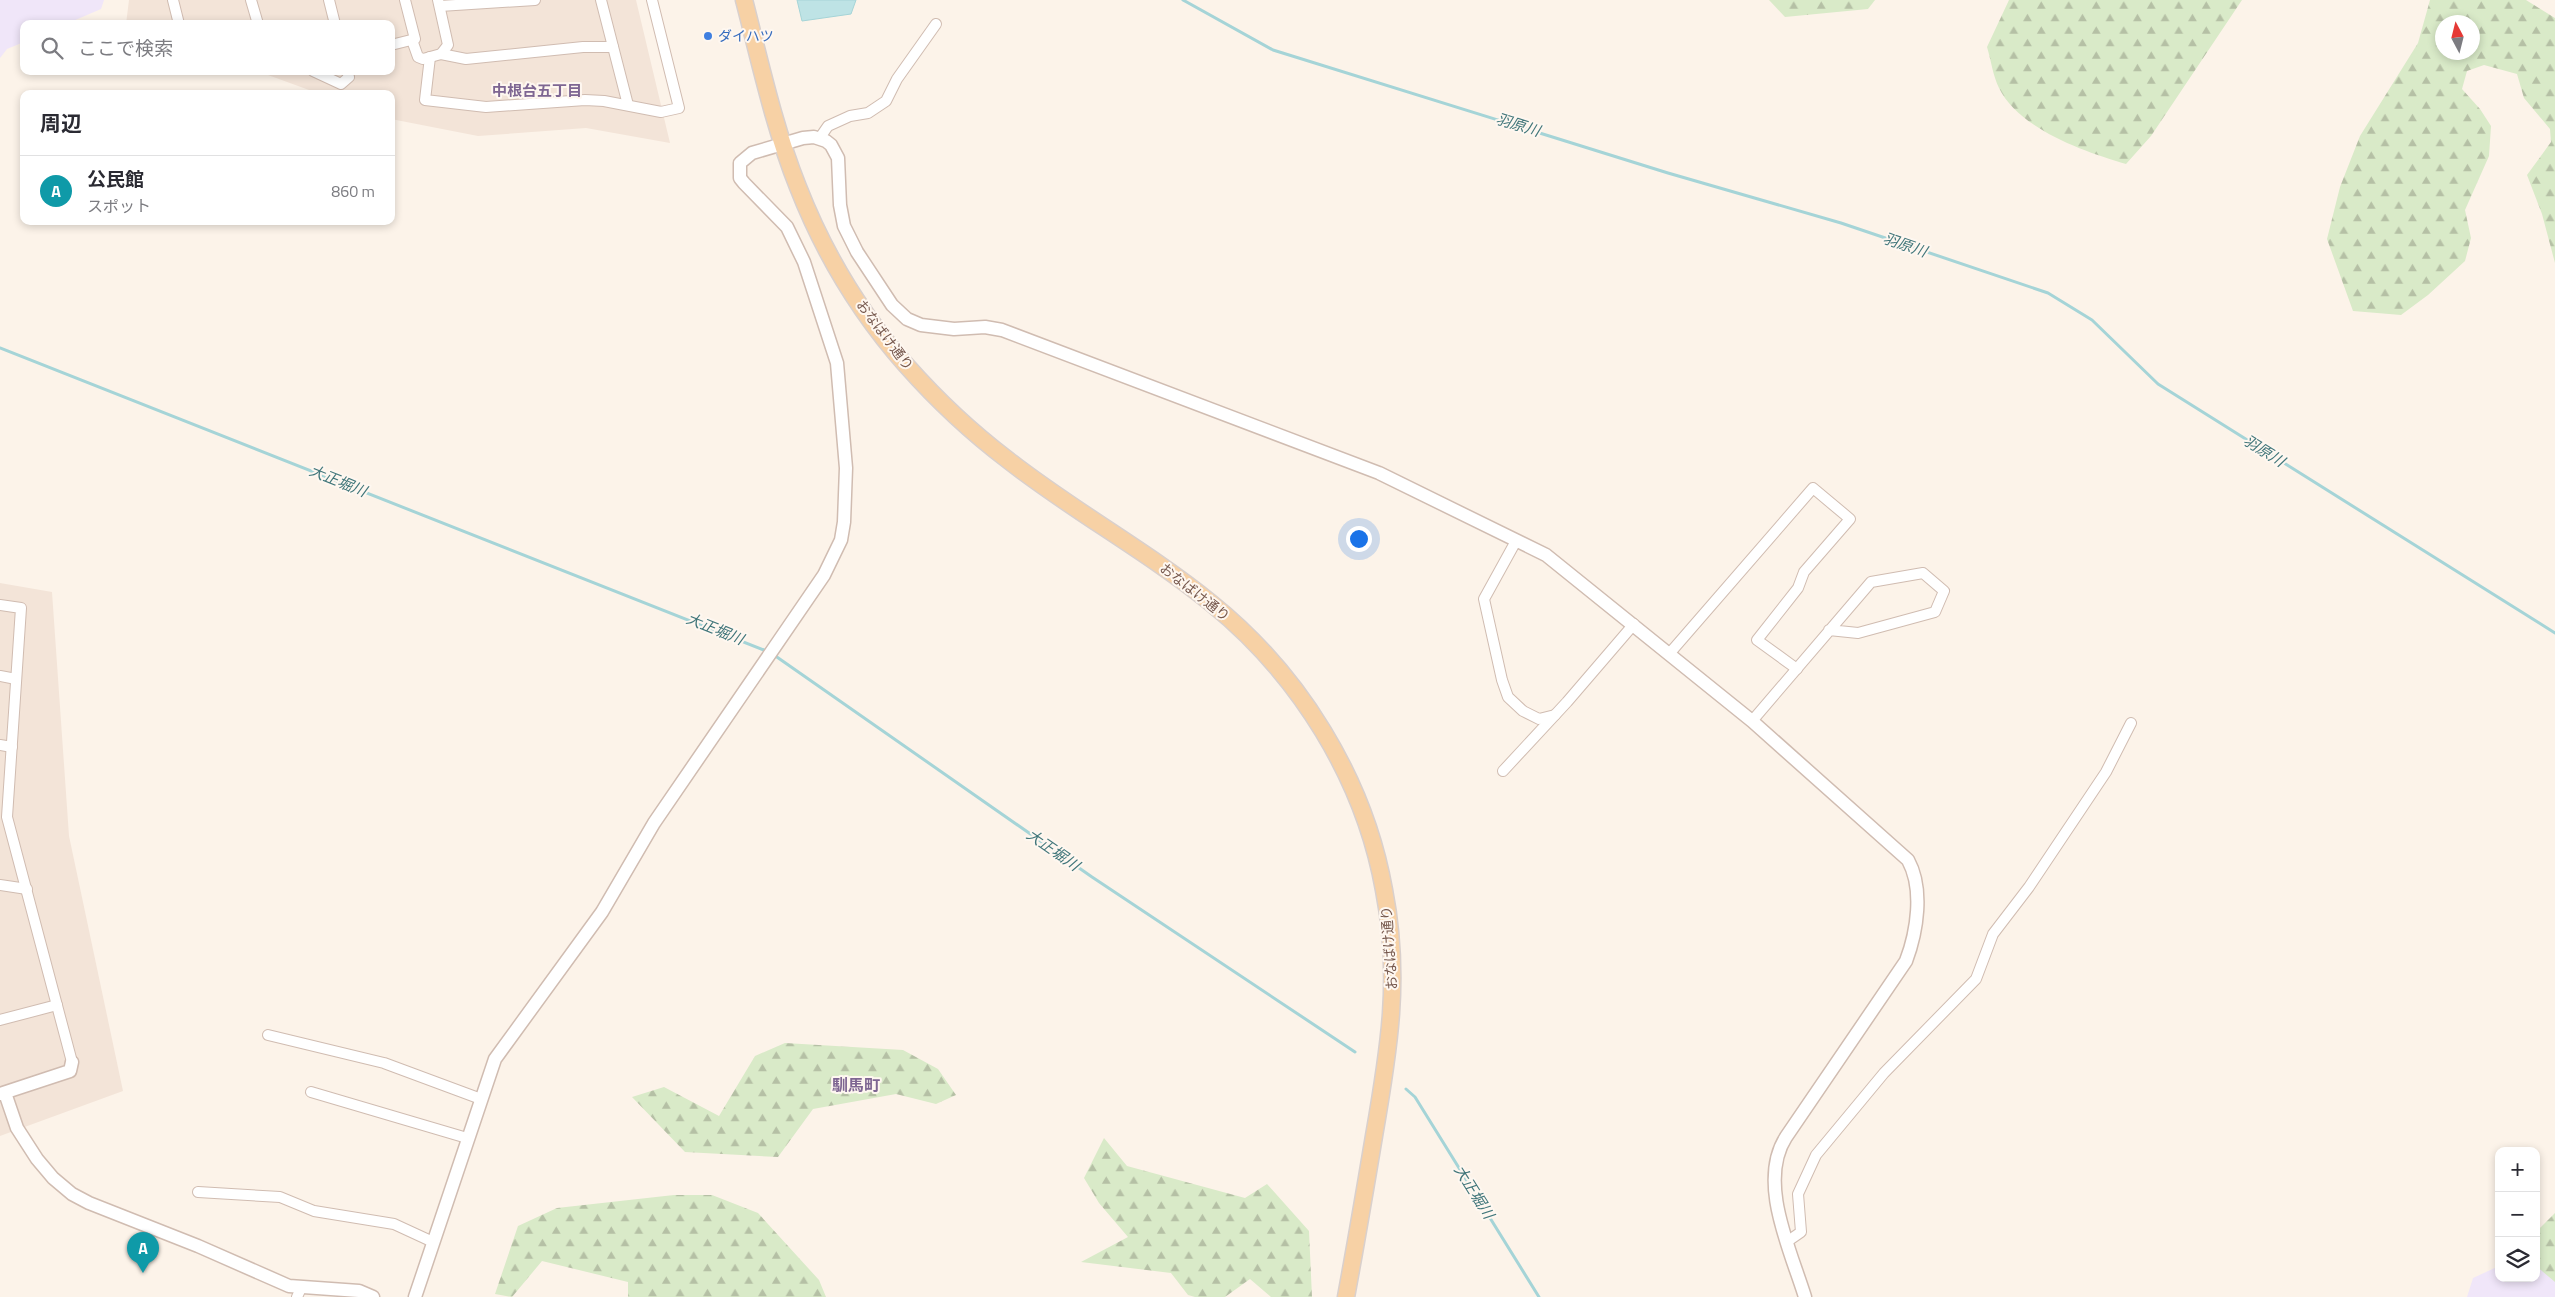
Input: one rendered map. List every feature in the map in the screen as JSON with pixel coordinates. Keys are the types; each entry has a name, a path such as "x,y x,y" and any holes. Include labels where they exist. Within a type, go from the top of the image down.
{"main road":[{"name":"おなばけ通り","path":"744,0 783,143 797,185 823,244 871,320 905,363 946,407 1010,462 1163,566 1248,635 1296,691 1316,719 1352,786 1371,836 1385,891 1393,992 1388,1057 1346,1297"}],"street":[{"path":"173,0 178,20"},
{"path":"251,0 257,20"},
{"path":"329,0 334,20"},
{"path":"395,44 415,39 405,0"},
{"path":"441,54 448,45 439,3 535,0"},
{"path":"600,0 628,105"},
{"path":"430,57 425,100 486,107 564,100 604,101 661,112 680,108 652,0"},
{"path":"819,139 828,126 850,116 868,113 886,100 897,78 936,24"},
{"path":"412,40 418,56 423,59 441,54 466,59 583,47 613,47"},
{"path":"322,75 341,84 349,77 348,75"},
{"path":"415,1297 495,1059 602,912 654,823 824,575 838,548 844,522 846,468 840,376 817,297 804,262 787,227 740,178 740,163 752,153 804,138 819,139 831,145 838,158 840,205 844,226 857,252 884,295 907,319 935,328 985,327 1002,330 1379,473 1546,555 1752,721 1904,855 1911,866 1916,882 1915,929 1906,961 1779,1148 1775,1193 1805,1297"},
{"path":"1669,654 1813,488 1850,518 1804,572 1798,588 1757,640 1796,669"},
{"path":"1516,541 1484,599 1502,680 1508,697 1522,711 1539,719 1554,715"},
{"path":"1752,721 1829,630 1870,582 1923,572 1944,591 1935,612 1858,633 1829,630"},
{"path":"0,606 21,608 12,747 4,816 27,889 72,1062 70,1072 3,1094 25,1143 53,1178 72,1194 107,1212 198,1246 300,1292 359,1291 372,1297"},
{"path":"1502,771 1634,624"},
{"path":"0,676 16,679"},
{"path":"1788,1241 1801,1232 1798,1194 1816,1155 1884,1073 1976,979 1993,934 2028,887 2106,772 2131,723"},
{"path":"0,745 12,747"},
{"path":"0,885 27,889"},
{"path":"0,1020 57,1005"},
{"path":"268,1035 384,1063 481,1099"},
{"path":"311,1092 468,1138"},
{"path":"198,1192 280,1197 314,1211 394,1224 433,1242"}],"shaded area":[{"path":"0,0 104,0 101,9 75,20 20,20 20,44 7,49 0,58"},
{"path":"129,0 636,0 670,143 586,128 478,136 395,120 395,90 309,90 268,75 395,75 395,20 126,20"},
{"path":"0,583 52,592 69,836 123,1091 0,1136"},
{"path":"2555,1251 2555,1297 2467,1297 2473,1278 2495,1268 2495,1282 2540,1282 2540,1255"}],"green space":[{"path":"1769,0 1875,0 1868,9 1785,17"},
{"path":"2009,0 2242,0 2151,136 2126,164 2092,153 2055,137 2037,127 2009,103 1997,83 1987,47"},
{"path":"2430,0 2526,0 2555,18 2555,263 2542,214 2527,175 2551,142 2550,129 2524,98 2517,74 2484,65 2467,71 2462,89 2480,109 2491,126 2489,156 2465,210 2471,238 2465,261 2428,295 2401,315 2353,311 2327,239 2340,187 2360,136 2418,43"},
{"path":"785,1043 903,1050 938,1069 956,1095 936,1104 896,1094 813,1109 778,1157 685,1152 632,1097 664,1087 719,1116 755,1056"},
{"path":"1104,1138 1127,1166 1245,1198 1267,1184 1309,1231 1312,1297 1271,1297 1250,1279 1225,1297 1195,1297 1188,1295 1171,1273 1081,1262 1128,1237 1099,1203 1084,1178"},
{"path":"674,1195 712,1195 758,1213 819,1280 826,1297 628,1297 628,1282 542,1261 512,1297 495,1294 518,1226 557,1208"},
{"path":"2555,1213 2555,1282 2540,1269 2540,1228"}],"water":[{"path":"797,0 856,0 851,14 802,21"}],"waterway":[{"name":"羽原川","path":"1183,0 1273,50 1668,173 1841,223 2048,293 2092,320 2158,384 2555,633"},
{"name":"大正堀川","path":"0,348 769,652"},
{"name":"大正堀川","path":"774,655 1092,877 1355,1052"},
{"name":"大正堀川","path":"1406,1089 1415,1097 1539,1297"}],"place":[{"name":"ダイハツ","path":"708,36"},
{"name":"公民館","path":"143,1273"}],"district":[{"name":"中根台五丁目","path":"537,91"},
{"name":"馴馬町","path":"856,1085"}]}
